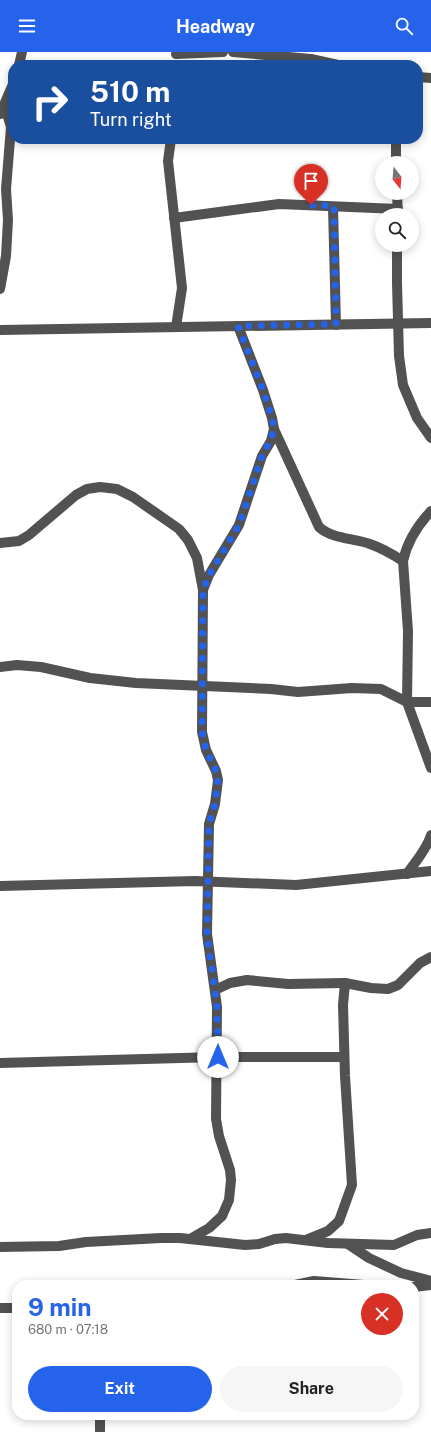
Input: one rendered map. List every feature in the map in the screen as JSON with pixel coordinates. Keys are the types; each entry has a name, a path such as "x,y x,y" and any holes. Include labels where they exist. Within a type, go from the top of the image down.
{"street":[{"path":"176,53 223,52"},
{"path":"233,52 316,60"},
{"path":"1,112 8,96"},
{"path":"0,289 6,256 8,220 6,189 10,144"},
{"path":"170,144 168,161 182,288 176,327"},
{"path":"396,144 396,156"},
{"path":"174,218 279,204 334,206 375,210"},
{"path":"334,206 336,324"},
{"path":"397,252 399,356 403,385 417,418 431,439"},
{"path":"0,330 431,323"},
{"path":"238,326 263,390 274,429 319,527 325,532 386,549 403,562"},
{"path":"203,590 209,575 239,525 262,456 270,441 274,429"},
{"path":"0,543 19,541 29,535 76,495 86,489 100,487 117,489 139,501 180,529 188,540 197,558 203,590 202,732 206,750 216,771 218,780 215,804 209,824 207,934 217,1007 218,1057 216,1119 219,1136 230,1170 231,1180 229,1200 222,1216 209,1228 190,1239"},
{"path":"431,511 415,532 405,552 403,562 408,631 407,702 431,768"},
{"path":"0,667 17,665 41,667 90,678 136,683 271,689 298,692 352,688 381,689 407,702 431,702"},
{"path":"407,874 430,840 431,835"},
{"path":"0,886 208,881 296,885 431,871"},
{"path":"215,990 230,983 247,980 288,984 345,983 370,988 388,988 398,985 420,963 431,957"},
{"path":"306,1240 328,1231 339,1222 352,1185 344,1057 343,1005 345,983"},
{"path":"0,1063 218,1057 344,1057"},
{"path":"0,1246 59,1246 86,1242 153,1238 190,1239 245,1245 259,1244 275,1239 286,1238 347,1244 394,1245 417,1235 431,1233"},
{"path":"347,1244 369,1258 401,1273 431,1281"},
{"path":"419,1286 431,1285"},
{"path":"0,1308 12,1308"},
{"path":"100,1420 100,1432"}],"route":[{"path":"218,1057 217,1007 207,934 209,824 218,790 218,780 216,771 206,750 201,721 203,590 209,575 239,525 262,456 270,441 274,429 263,390 238,326 336,324 334,206 311,205"}]}
